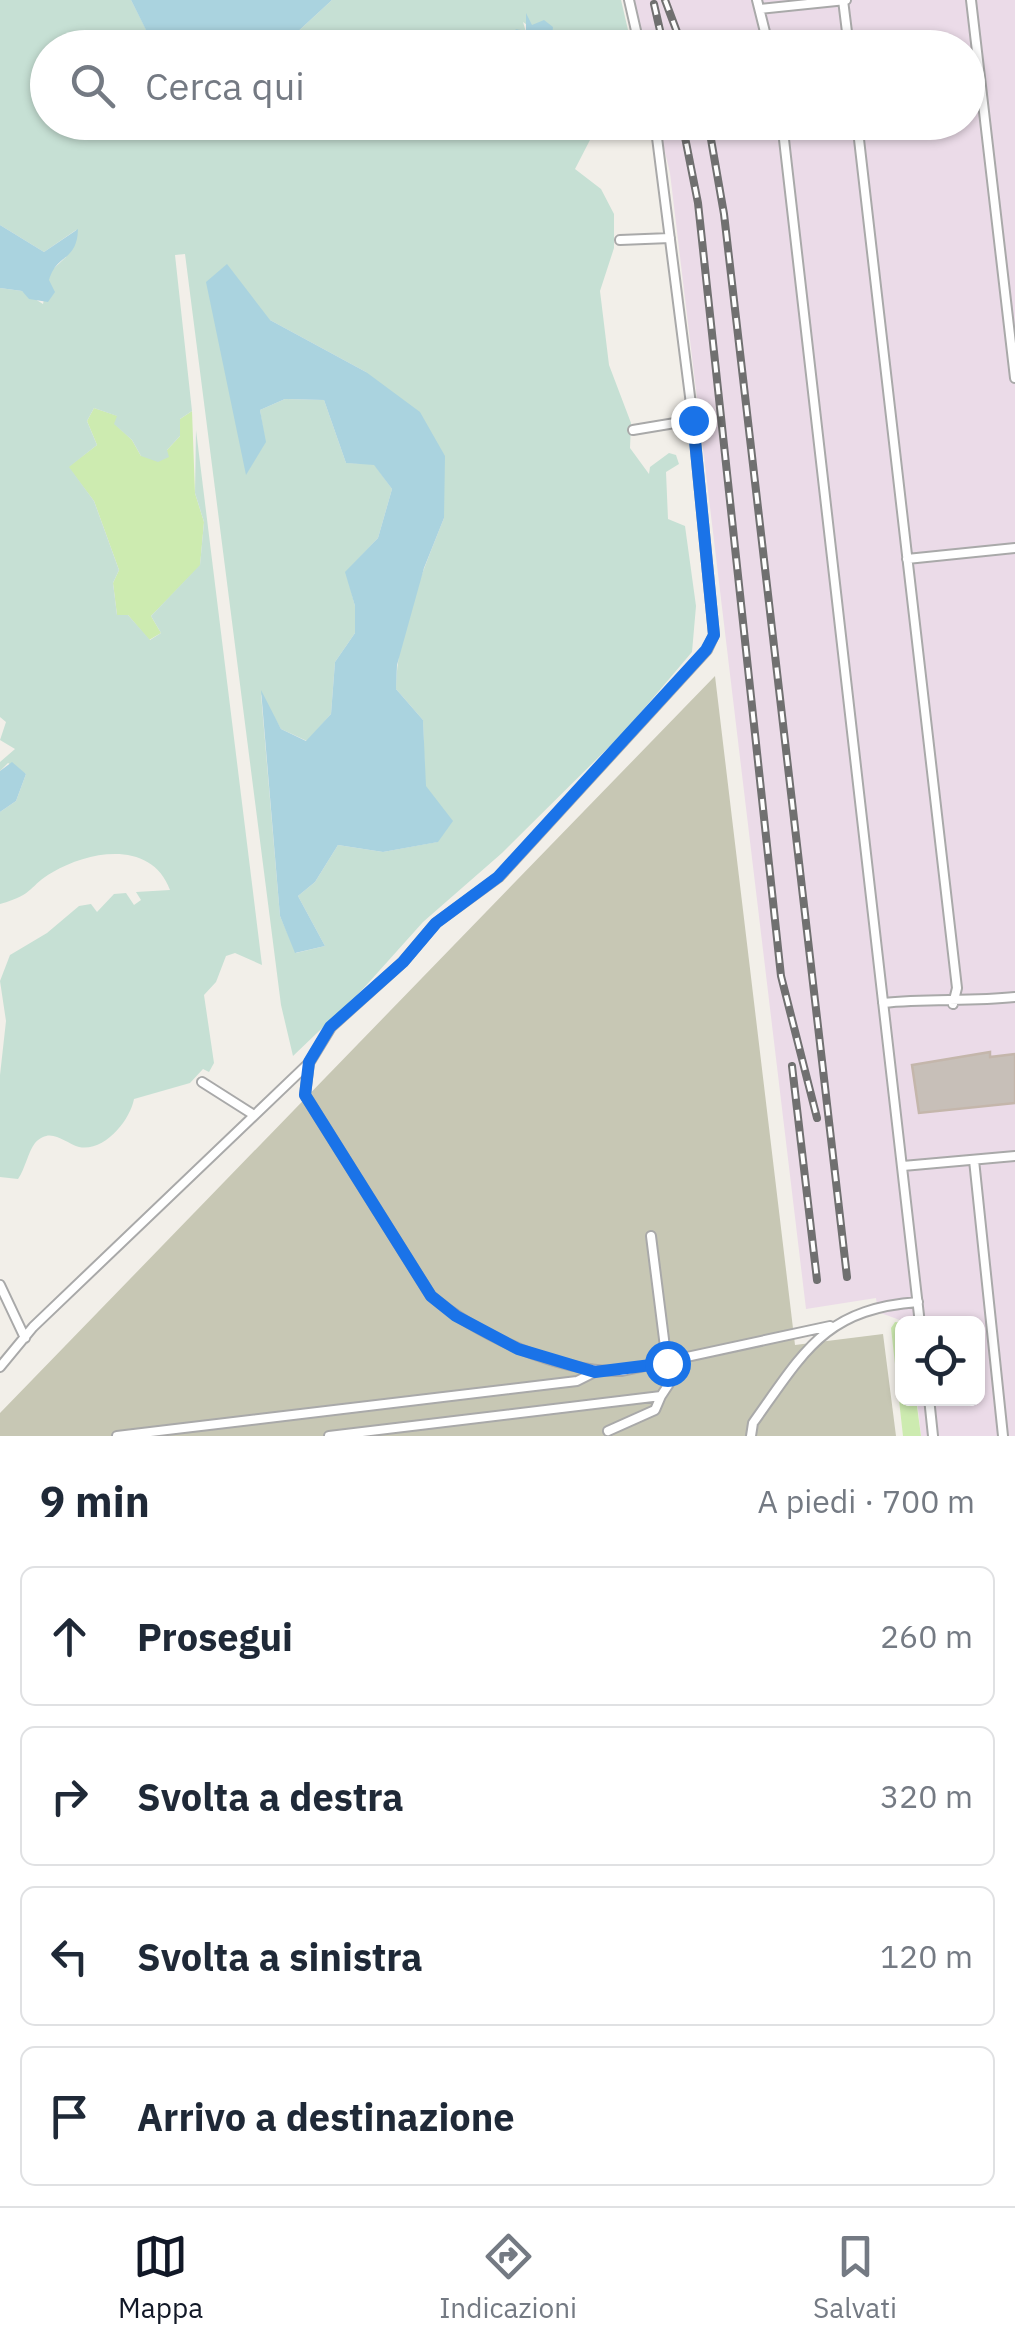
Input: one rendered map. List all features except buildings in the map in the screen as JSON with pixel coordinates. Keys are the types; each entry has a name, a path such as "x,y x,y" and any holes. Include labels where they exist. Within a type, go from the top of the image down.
{"lane":[{"path":"629,0 636,30"},
{"path":"764,30 758,4 844,0 847,30"},
{"path":"971,0 974,30"},
{"path":"985,120 1015,378"},
{"path":"0,1367 24,1338 309,1062 330,1027 403,962 436,923 498,877 706,650 714,635 693,420 656,140"},
{"path":"784,140 919,1316"},
{"path":"860,140 957,988 953,1004"},
{"path":"620,240 670,238"},
{"path":"634,430 693,420"},
{"path":"907,559 1015,548"},
{"path":"883,1003 953,1004 1015,996"},
{"path":"309,1062 305,1095 321,1126 431,1296 456,1316 518,1349 595,1372"},
{"path":"202,1082 254,1114"},
{"path":"903,1166 1015,1156"},
{"path":"974,1160 1003,1436"},
{"path":"650,1236 667,1363"},
{"path":"0,1285 24,1338"},
{"path":"117,1436 577,1381 595,1372 667,1363 830,1326 877,1305 918,1302"},
{"path":"751,1436 753,1423 830,1326"},
{"path":"608,1431 655,1410 686,1358"},
{"path":"329,1436 661,1396"},
{"path":"930,1406 933,1436"}],"shaded area":[{"path":"0,0 131,0 146,30 30,30 30,140 590,140 575,169 601,189 614,214 614,248 600,291 609,365 631,423 630,448 649,474 650,467 669,453 676,455 679,464 666,472 668,519 685,526 696,606 692,652 625,731 502,853 423,922 362,990 293,1056 281,1005 185,254 175,255 192,411 180,419 180,436 167,450 169,457 158,462 141,456 132,440 114,424 117,416 94,408 87,421 97,445 69,467 94,501 119,570 113,583 117,615 128,615 150,640 161,633 151,616 200,565 204,522 195,493 196,430 262,965 235,953 226,956 216,982 204,995 214,1063 209,1072 203,1069 190,1083 134,1099 122,1125 98,1145 79,1147 57,1137 41,1138 18,1179 0,1177 0,1075 6,1021 0,981 10,955 47,933 79,906 91,904 97,912 114,894 126,893 134,905 141,900 136,892 170,890 149,863 119,854 102,855 68,864 20,897 0,904 0,812 16,801 26,774 8,763 0,771 0,762 15,749 0,740 6,722 0,717 0,288 22,291 43,304 50,272 66,257 76,230 44,252 0,225","holes":["270,320 366,372 444,518 406,623 396,689 423,720 425,786 452,821 437,842 383,852 338,845 315,882 298,896 325,946 296,953 280,916 261,694 281,729 307,741 331,714 335,662 355,633 355,606 346,572 378,538 392,489 374,464 346,463 324,400 285,399 260,410 265,442 246,474"]},
{"path":"332,0 621,0 628,30 534,30 523,22 525,30 300,30"},
{"path":"630,0 1015,0 1015,1436 921,1436 918,1406 985,1406 985,1316 895,1318 878,1312 876,1298 806,1309 670,173 662,140 985,140 985,30 637,30"},
{"path":"715,676 795,1345 883,1334 896,1436 0,1436 0,1413"}],"green space":[{"path":"94,408 118,416 115,424 132,440 141,456 167,450 180,436 180,419 192,411 195,493 204,522 200,566 151,616 161,633 149,640 128,615 117,615 113,583 119,570 94,501 68,467 97,445 87,421"},
{"path":"895,1322 895,1364 891,1328"},
{"path":"900,1406 917,1406 921,1436 903,1436"}],"water":[{"path":"131,0 332,0 300,30 146,30"},
{"path":"526,13 532,25 544,20 553,27 553,30 526,30"},
{"path":"0,225 44,252 78,229 74,247 49,280 55,292 48,302 29,299 22,291 0,288"},
{"path":"227,264 270,320 366,372 420,412 445,456 444,518 424,568 397,665 396,689 423,720 426,786 453,821 438,842 383,852 338,845 315,882 298,896 325,946 295,953 280,916 261,690 281,729 306,741 331,714 335,662 355,633 355,606 345,572 378,538 392,489 374,465 346,463 324,400 285,399 260,410 266,442 246,475 206,282"},
{"path":"12,762 26,774 16,801 0,812 0,771"}],"railway":[{"path":"665,0 676,30"},
{"path":"654,4 660,30"},
{"path":"686,140 698,203 781,976 817,1118"},
{"path":"711,140 724,214 847,1277"},
{"path":"792,1066 817,1280"}],"route":[{"path":"667,1363 595,1372 518,1349 456,1316 431,1296 305,1095 309,1062 330,1027 403,962 436,923 498,877 706,650 714,635 693,420"}]}
